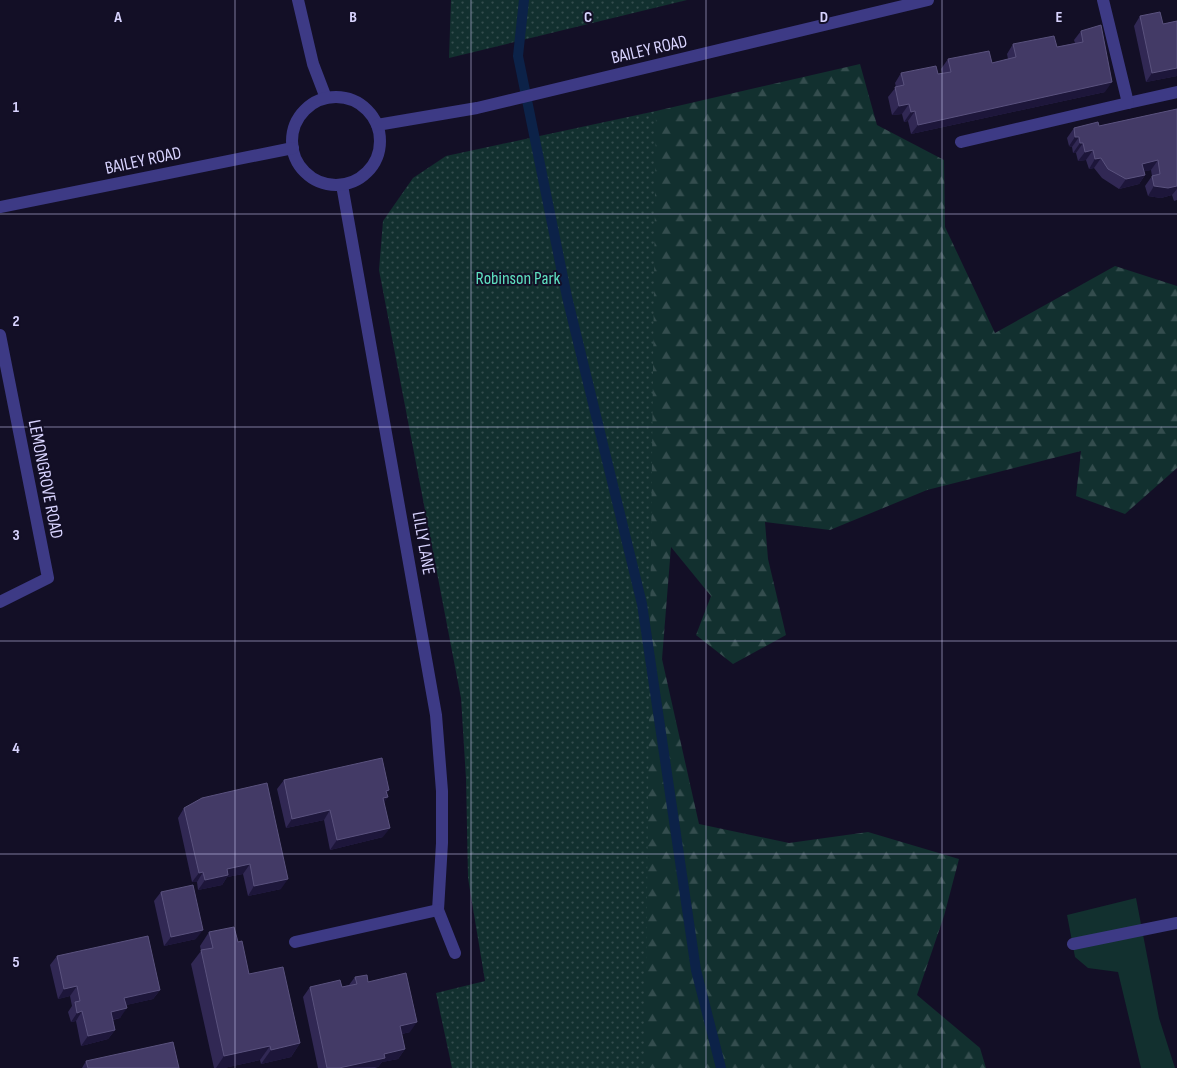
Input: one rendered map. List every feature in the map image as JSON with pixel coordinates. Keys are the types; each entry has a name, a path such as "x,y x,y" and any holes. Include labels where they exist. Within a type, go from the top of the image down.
{"street":[{"path":"298,0 313,64 326,98"},
{"name":"BAILEY ROAD","path":"377,125 477,108 928,0"},
{"path":"1103,0 1128,103"},
{"path":"960,142 1177,92"},
{"path":"339,97 357,103 371,114 377,125 380,138 379,151 374,163 366,174 355,181 342,185 328,184 316,180 305,172 297,161 293,148 293,135 297,122 304,111 314,103 326,98 339,97"},
{"name":"BAILEY ROAD","path":"0,207 293,148"},
{"name":"LILLY LANE","path":"342,185 436,715 442,791 442,843 438,910 455,954"},
{"name":"LEMONGROVE ROAD","path":"0,335 48,578 0,602"},
{"path":"295,942 438,910"},
{"path":"1073,944 1177,923"}],"green space":[{"path":"451,0 687,0 449,58"},
{"path":"860,64 877,125 944,160 945,227 995,333 1115,266 1177,286 1177,468 1125,514 1076,496 1081,451 927,490 830,530 765,522 768,559 786,635 733,664 696,635 711,596 671,547 662,659 699,824 789,843 868,832 959,859 944,916 917,995 980,1048 986,1068 592,1068 619,252 656,111"},
{"name":"Robinson Park","path":"656,111 645,1068 452,1068 436,993 485,981 468,878 466,779 461,698 379,270 383,221 413,178 446,156"},
{"path":"1136,898 1159,1018 1175,1068 1141,1068 1118,972 1088,968 1075,957 1067,915"}],"building":[{"path":"1160,12 1163,24 1177,21 1177,68 1152,73 1140,16"},
{"path":"1101,25 1112,82 918,125 915,111 911,112 909,104 899,106 895,87 904,85 901,73 936,66 938,74 951,72 948,59 989,51 992,63 1016,57 1013,44 1054,36 1057,47 1083,42 1081,31"},
{"path":"1177,109 1177,186 1168,188 1154,186 1152,176 1160,174 1158,160 1142,164 1145,175 1126,179 1108,169 1101,158 1095,159 1093,150 1085,152 1079,137 1075,137 1074,128 1098,122 1099,126"},
{"path":"382,758 389,790 386,791 388,797 383,798 390,828 337,840 330,810 292,819 284,780"},
{"path":"267,783 288,879 254,886 250,864 227,869 228,875 205,880 203,872 199,873 184,808 202,798"},
{"path":"193,885 203,930 171,937 161,892"},
{"path":"234,927 238,942 242,941 249,974 283,967 300,1043 271,1050 270,1046 224,1056 201,950 213,948 209,932"},
{"path":"148,936 160,990 124,998 127,1008 111,1012 115,1030 88,1036 82,1011 77,1013 75,1002 80,1001 77,986 64,989 57,956"},
{"path":"406,973 417,1022 400,1026 405,1049 384,1054 385,1058 339,1068 327,1068 310,987 340,980 342,987 357,984 355,977 367,975 368,982"},
{"path":"173,1042 179,1068 88,1068 86,1061"}],"waterway":[{"path":"524,0 518,56 567,297 642,604 696,970 721,1068"}]}
